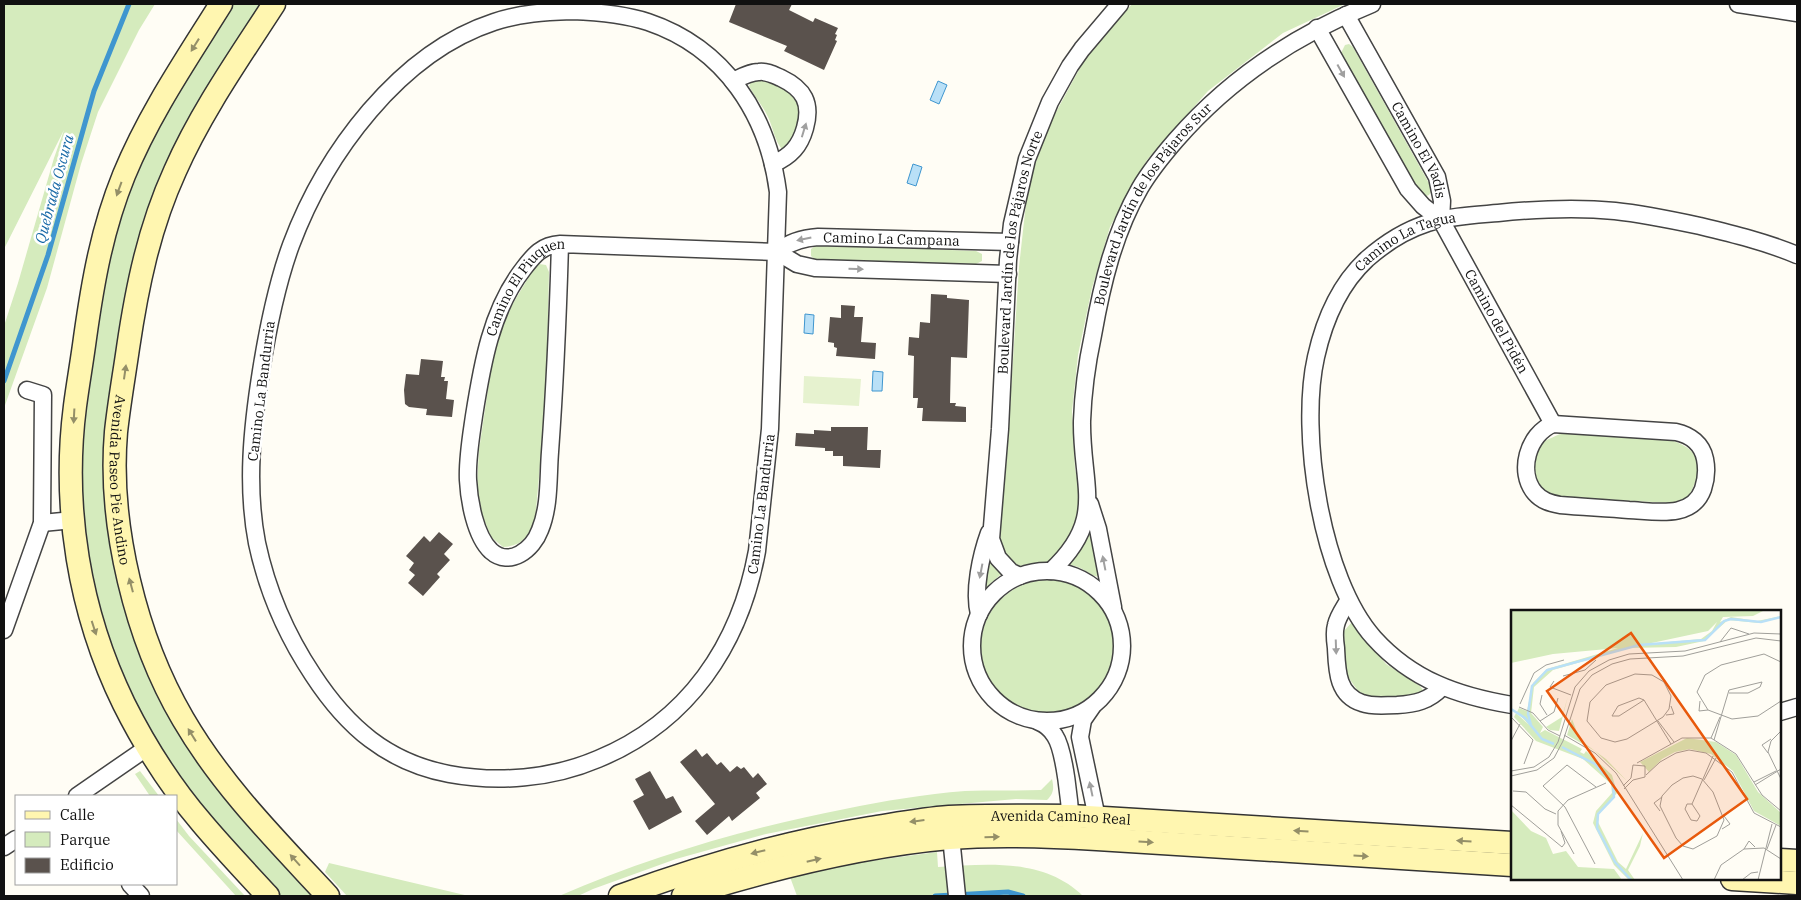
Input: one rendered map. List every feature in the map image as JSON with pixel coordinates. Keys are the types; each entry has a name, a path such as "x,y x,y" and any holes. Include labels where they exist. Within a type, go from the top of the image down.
{"main road":[{"path":"221,4 149,121 124,177 104,236 90,299 75,408 71,475 73,520 77,556 84,591 101,649 124,705 148,747 179,794 201,822 268,896"},
{"name":"Avenida Paseo Pie Andino","path":"274,4 190,140 175,171 153,230 136,292 123,382 116,434 116,496 125,565 141,626 162,680 175,705 196,740 229,786 328,896"},
{"name":"Avenida Camino Real","path":"682,896 742,878 820,859 912,842 950,828 1008,815 1071,827 1511,843"},
{"name":"Avenida Camino Real","path":"620,896 689,872 785,845 840,833 950,828"},
{"name":"Avenida Camino Real","path":"1097,828 1511,865"},
{"path":"1781,860 1797,861"},
{"path":"1748,880 1797,883"}],"street":[{"name":"Boulevard Jardín de los Pájaros Norte","path":"1020,576 1011,572 998,558 991,539 1000,429 1010,242 1015,206 1027,159 1059,84 1082,49 1120,4"},
{"name":"Boulevard Jardín de los Pájaros Sur","path":"1114,611 1098,529 1088,497 1084,470 1082,421 1087,368 1102,284 1108,262 1129,209 1140,188 1157,164 1184,131 1208,107 1260,64 1318,28 1372,4"},
{"path":"1738,4 1797,13"},
{"name":"Camino La Bandurria","path":"507,11 529,13 572,11 614,14 648,22 676,34 700,50 733,80 751,107 765,135 778,192 770,429 760,531 754,571 742,611 733,632 715,664 697,688 651,730 618,750 579,766 538,776 496,778 460,776 440,772 390,754 366,737 336,707 320,687 301,656 279,612 259,550 252,508 251,466 256,405 268,324 283,269 300,222 322,179 356,129 400,80 432,53 461,36 492,22 507,11"},
{"name":"Camino El Vadis","path":"1346,15 1437,177 1442,201 1442,220"},
{"name":"Camino El Vadis","path":"1318,28 1408,189 1423,206 1442,220"},
{"path":"733,80 754,72 767,72 796,87 806,100 808,108 807,120 800,142 789,156 773,164"},
{"name":"Camino La Tagua","path":"1511,705 1475,698 1442,687 1423,678 1388,652 1359,620 1348,601 1329,548 1321,514 1314,477 1310,402 1316,357 1330,313 1346,284 1373,254 1394,240 1426,224 1472,215 1539,210 1616,211 1662,218 1751,238 1797,255"},
{"name":"Camino del Pidén","path":"1442,220 1553,424"},
{"name":"Camino La Campana","path":"776,252 797,240 818,236 1010,242"},
{"path":"560,244 776,252 797,264 815,268 1008,274"},
{"name":"Camino El Piuquen","path":"560,244 555,385 546,506 541,528 528,550 517,556 500,556 490,550 482,538 474,517 469,491 471,440 482,369 499,311 514,282 537,252 548,246 560,244"},
{"path":"4,630 42,522 43,396 27,390"},
{"path":"1553,424 1676,432 1687,435 1698,443 1705,456 1706,473 1702,492 1699,498 1690,506 1671,512 1560,505 1544,500 1531,487 1526,464 1536,436 1553,424"},
{"name":"Boulevard Jardín de los Pájaros Sur","path":"1051,571 1071,551 1080,537 1086,520 1088,497"},
{"path":"42,522 73,520"},
{"name":"Boulevard Jardín de los Pájaros Norte","path":"979,614 978,588 985,547 991,528"},
{"path":"1094,705 1084,712 1061,720 1037,721 1013,714 992,698 984,688 978,676 972,651 974,632 979,614 992,595 1005,584 1020,576 1040,571 1073,575 1101,593 1114,611 1121,633 1120,662 1110,688 1083,720 1080,737 1097,828"},
{"path":"1348,601 1336,625 1336,644 1338,677 1350,696 1362,704 1369,705 1410,704 1427,700 1442,687"},
{"path":"1781,712 1797,707"},
{"path":"1037,721 1052,732 1059,744 1071,827"},
{"path":"78,795 148,747"},
{"path":"950,828 957,896"},
{"path":"4,847 15,840"},
{"path":"131,885 141,896"}],"green space":[{"path":"4,4 155,4 139,30 98,112 81,164 47,288 4,408 4,326 64,130 4,249"},
{"path":"231,4 263,4 128,291 119,582 132,632 145,668 163,703 313,896 276,896 168,768 117,669 100,614 85,549 79,443 95,320 120,211 163,113"},
{"path":"1132,4 1345,4 1283,33 1208,91 1147,160 1110,227 1092,288 1078,355 1072,411 1075,469 1103,577 1090,574 1069,564 1041,562 1013,568 1000,575 987,587 983,583 990,553 1001,520 1019,267 1028,185 1049,125 1088,53"},
{"path":"1349,44 1353,47 1430,185 1432,190 1429,195 1424,197 1419,194 1341,53 1345,45"},
{"path":"764,78 791,92 799,104 800,119 793,141 783,150 776,139 766,113 749,86 752,80"},
{"path":"817,245 976,251 982,254 982,261 976,264 816,260 811,256 811,249"},
{"path":"539,264 546,265 549,272 546,401 535,520 524,540 515,545 503,547 491,537 482,514 477,485 479,450 497,341 512,305 533,270"},
{"path":"804,376 861,379 859,406 803,403"},
{"path":"1562,433 1671,440 1690,450 1695,456 1698,470 1693,488 1688,498 1672,503 1558,497 1547,492 1538,482 1535,461 1544,442"},
{"path":"1048,580 1074,585 1085,591 1095,600 1104,610 1110,621 1115,647 1110,673 1104,684 1095,694 1085,703 1074,709 1048,714 1022,709 1011,703 1001,694 992,684 986,673 981,647 986,621 992,610 1001,600 1011,591 1022,585"},
{"path":"1352,622 1386,664 1420,686 1425,693 1418,698 1369,697 1358,691 1346,674 1344,631"},
{"path":"140,771 158,795 149,795 135,774"},
{"path":"1052,779 1053,790 1047,800 1016,799 882,811 766,834 676,859 578,896 559,896 664,856 772,825 860,806 920,796 965,791 1041,790"},
{"path":"178,822 245,896 236,896 178,832"},
{"path":"937,852 938,867 996,865 1033,869 1051,875 1068,884 1083,896 797,896 790,877 863,862"},
{"path":"329,863 469,896 347,896 325,872"}],"water":[{"path":"938,81 947,85 939,104 930,100"},
{"path":"913,164 922,167 916,186 907,183"},
{"path":"805,314 814,315 813,334 804,333"},
{"path":"873,371 883,372 882,391 872,391"}],"building":[{"path":"736,4 792,4 789,10 813,22 815,18 838,28 835,34 837,35 835,40 837,41 824,70 784,51 787,46 729,22"},
{"path":"931,294 947,295 947,298 969,300 967,358 951,357 950,403 956,403 955,406 966,407 966,422 922,421 923,408 917,408 918,398 913,398 914,356 908,355 909,337 919,338 920,322 930,323"},
{"path":"841,305 855,306 854,317 863,317 861,342 876,343 875,359 836,356 837,348 834,347 834,343 828,342 830,317 841,318"},
{"path":"421,359 443,361 441,377 445,377 444,381 448,381 446,399 454,400 452,417 426,415 427,409 409,407 405,404 406,374 419,375"},
{"path":"831,427 868,427 867,450 881,450 880,468 843,466 843,456 833,456 833,451 825,451 825,448 795,446 796,433 814,434 814,430 831,431"},
{"path":"439,532 453,544 444,554 450,560 437,574 440,577 423,596 408,583 415,575 409,570 414,563 406,556 424,536 430,542"},
{"path":"696,749 702,757 707,753 717,765 721,762 730,772 737,766 741,769 744,767 753,778 758,773 767,784 756,793 760,798 732,821 729,816 707,835 695,821 715,804 680,762"},
{"path":"650,771 666,799 673,796 682,812 649,830 633,801 644,795 635,779"}],"waterway":[{"name":"Quebrada Oscura","path":"4,381 48,255 94,91 129,4"},
{"path":"935,896 1008,892 1023,896"}]}
